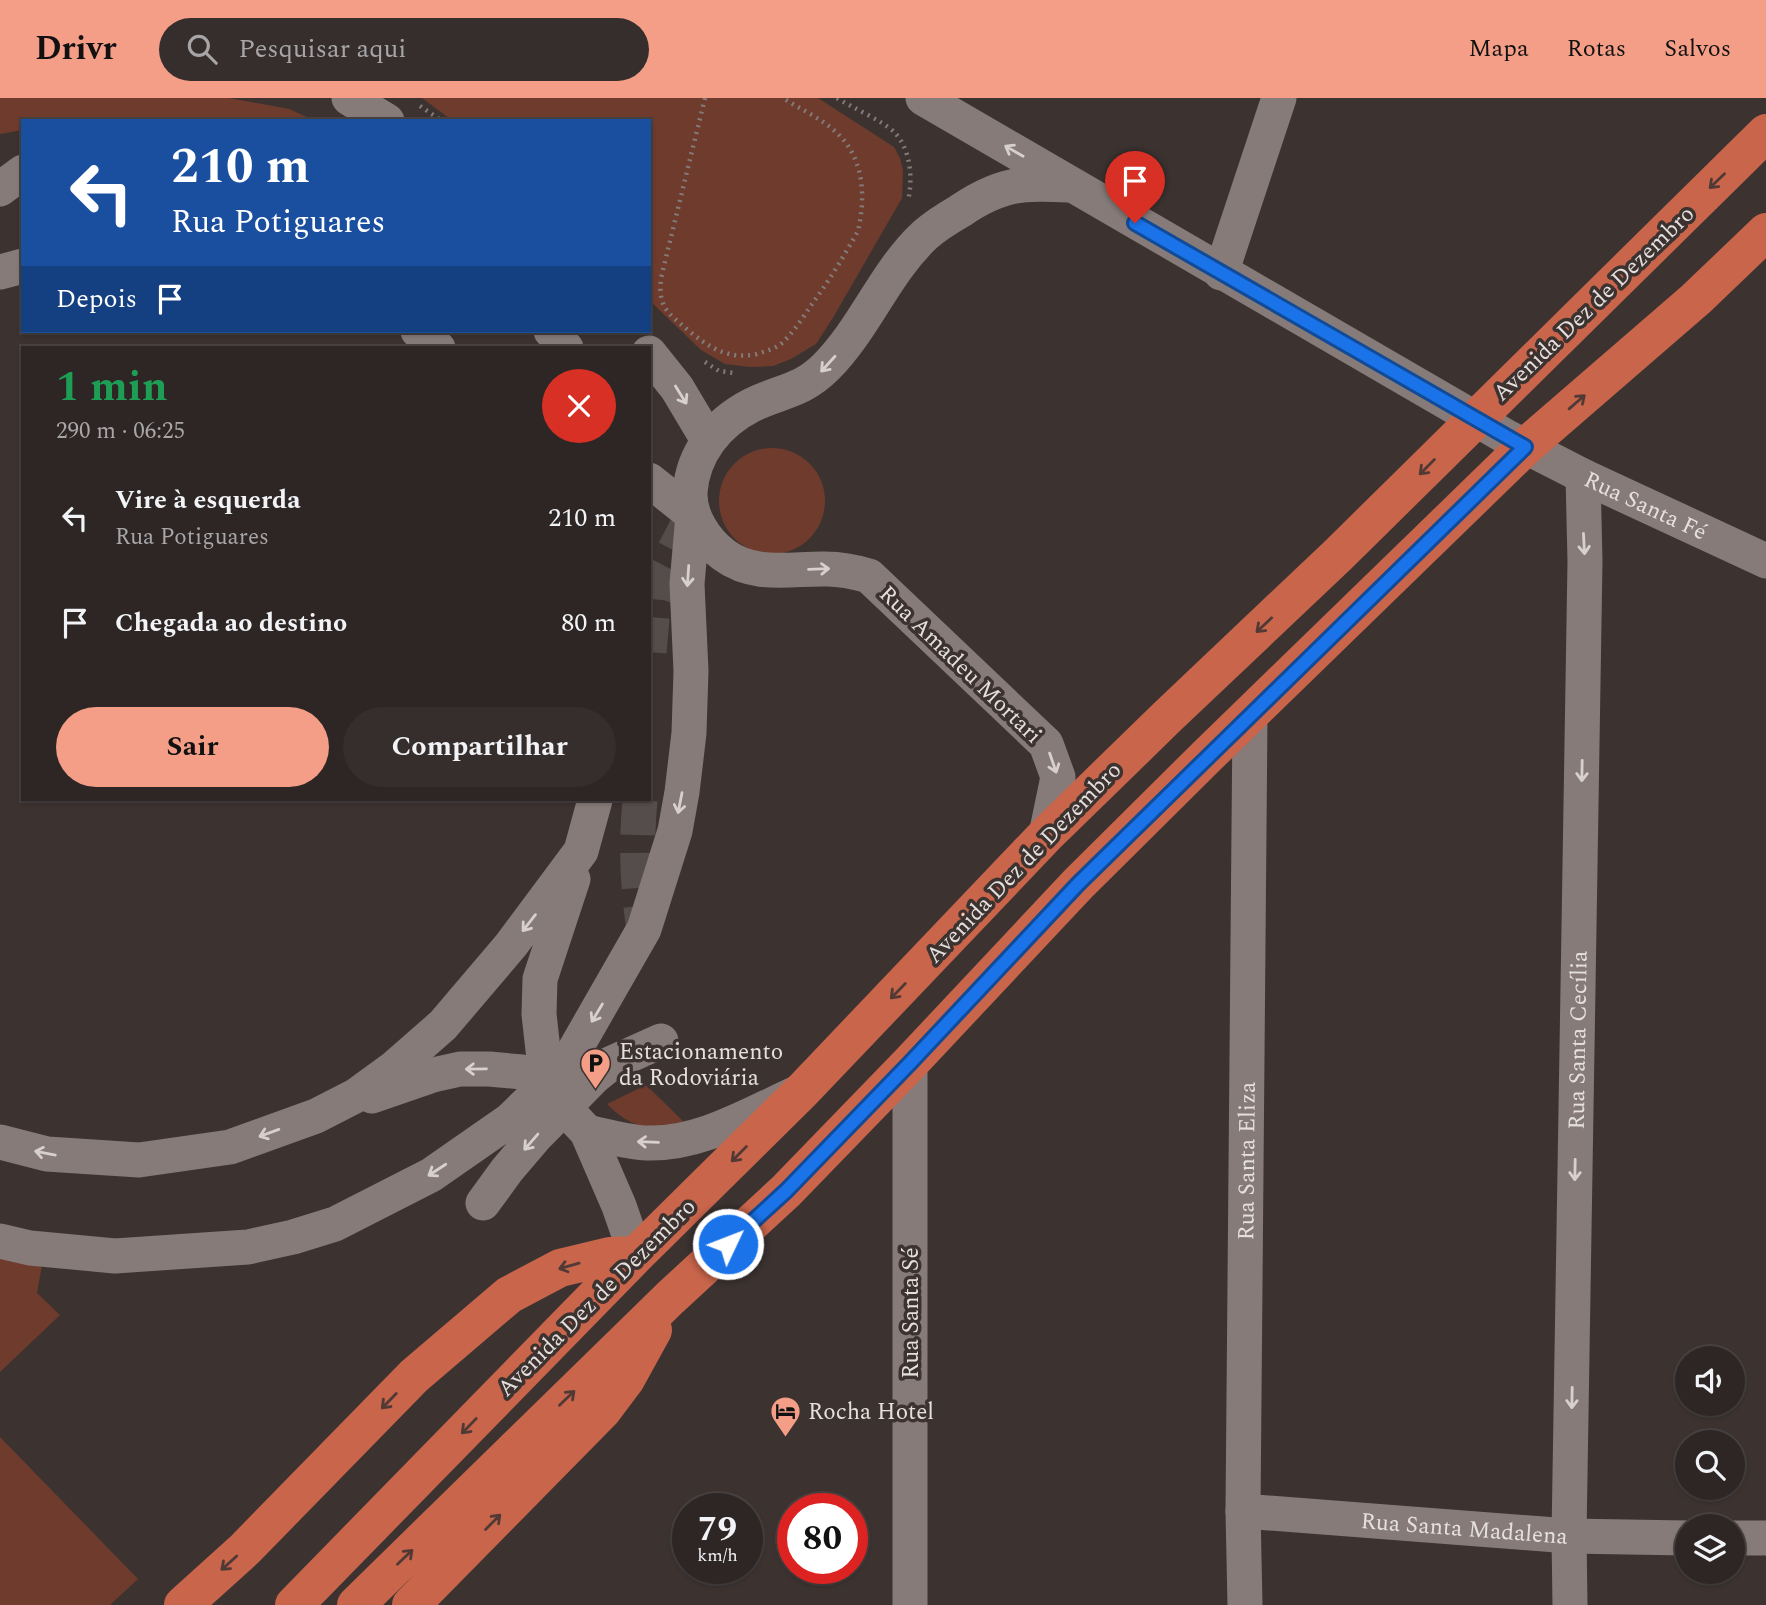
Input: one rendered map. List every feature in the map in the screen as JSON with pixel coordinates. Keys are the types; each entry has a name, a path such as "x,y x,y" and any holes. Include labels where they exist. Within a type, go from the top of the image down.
{"highway":[{"name":"Avenida Dez de Dezembro","path":"294,1605 636,1255 803,1090 1046,835 1338,555 1766,133"},
{"path":"356,1605 670,1298 786,1191 1078,884 1525,447 1696,299 1766,232"},
{"path":"183,1605 245,1549 414,1376 509,1295 560,1268 610,1256 636,1255"},
{"path":"411,1605 602,1412 626,1379 670,1298"}],"street":[{"path":"349,98 402,112"},
{"name":"Rua Santa Fé","path":"923,98 1525,447 1766,561"},
{"path":"1221,273 1279,98"},
{"path":"0,163 21,162"},
{"path":"0,189 21,173"},
{"path":"0,1241 30,1248 115,1256 248,1247 293,1237 335,1224 431,1175 510,1120 565,1067 644,929 675,831 689,733 691,671 687,584 693,515 690,496 692,476 708,440 727,421 752,405 789,393 813,380 829,365 898,267 924,236 946,220 974,201 999,190 1023,185 1071,185"},
{"path":"0,272 21,267"},
{"path":"420,333 436,346"},
{"path":"651,356 677,388 708,440"},
{"name":"Rua Santa Cecília","path":"1570,1605 1585,575 1583,476"},
{"path":"651,482 693,515"},
{"name":"Rua Amadeu Mortari","path":"693,515 706,538 724,556 747,567 769,571 848,570 869,576 1046,744 1058,777 1046,835"},
{"name":"Rua Santa Eliza","path":"1245,1605 1243,1511 1250,715"},
{"path":"541,1083 544,1059 539,1014 540,979 595,801"},
{"path":"316,1116 357,1095 394,1068 443,1025 534,917 581,851"},
{"path":"483,1203 536,1136 595,1076 610,1064 661,1041"},
{"name":"Rua Santa Sé","path":"910,1063 910,1605"},
{"path":"0,1142 47,1154 139,1160 230,1147 433,1075 460,1069 522,1072 541,1083 587,1132 620,1206 636,1255"},
{"path":"587,1132 646,1143 693,1137 803,1090"},
{"name":"Rua Santa Madalena","path":"1243,1511 1569,1536 1675,1538"},
{"path":"1745,1538 1766,1538"}],"path":[{"path":"705,98 659,294 661,303 670,315 705,345 735,356 769,351 781,344 797,326 858,231 862,212 860,175 855,158 845,142 836,132 783,98"},
{"path":"837,98 894,132 901,143 910,169 911,188 902,212"},
{"path":"402,112 433,119"},
{"path":"695,356 719,371 741,374"}],"shaded area":[{"path":"0,98 229,98 289,109 312,119 21,119 21,130 0,134"},
{"path":"422,98 818,98 894,147 903,171 902,198 816,344 773,366 725,364 701,350 651,302 651,119 450,119"},
{"path":"772,448 792,452 810,463 821,481 825,501 821,521 810,539 792,550 772,554 752,550 734,539 723,521 719,501 723,481 734,463 752,452"},
{"path":"646,1085 685,1123 663,1128 643,1126 625,1118 607,1104"},
{"path":"0,1255 42,1265 37,1293 60,1315 0,1372"},
{"path":"0,1437 138,1579 110,1605 0,1605"}],"tunnel":[{"path":"651,630 654,597 661,576 693,515"},
{"path":"640,801 638,864 644,929"}],"place":[{"name":"Estacionamento da Rodoviária","path":"596,1091"},
{"name":"Rocha Hotel","path":"785,1438"}],"route":[{"path":"728,1244 786,1191 1078,884 1525,447 1135,223"}]}
